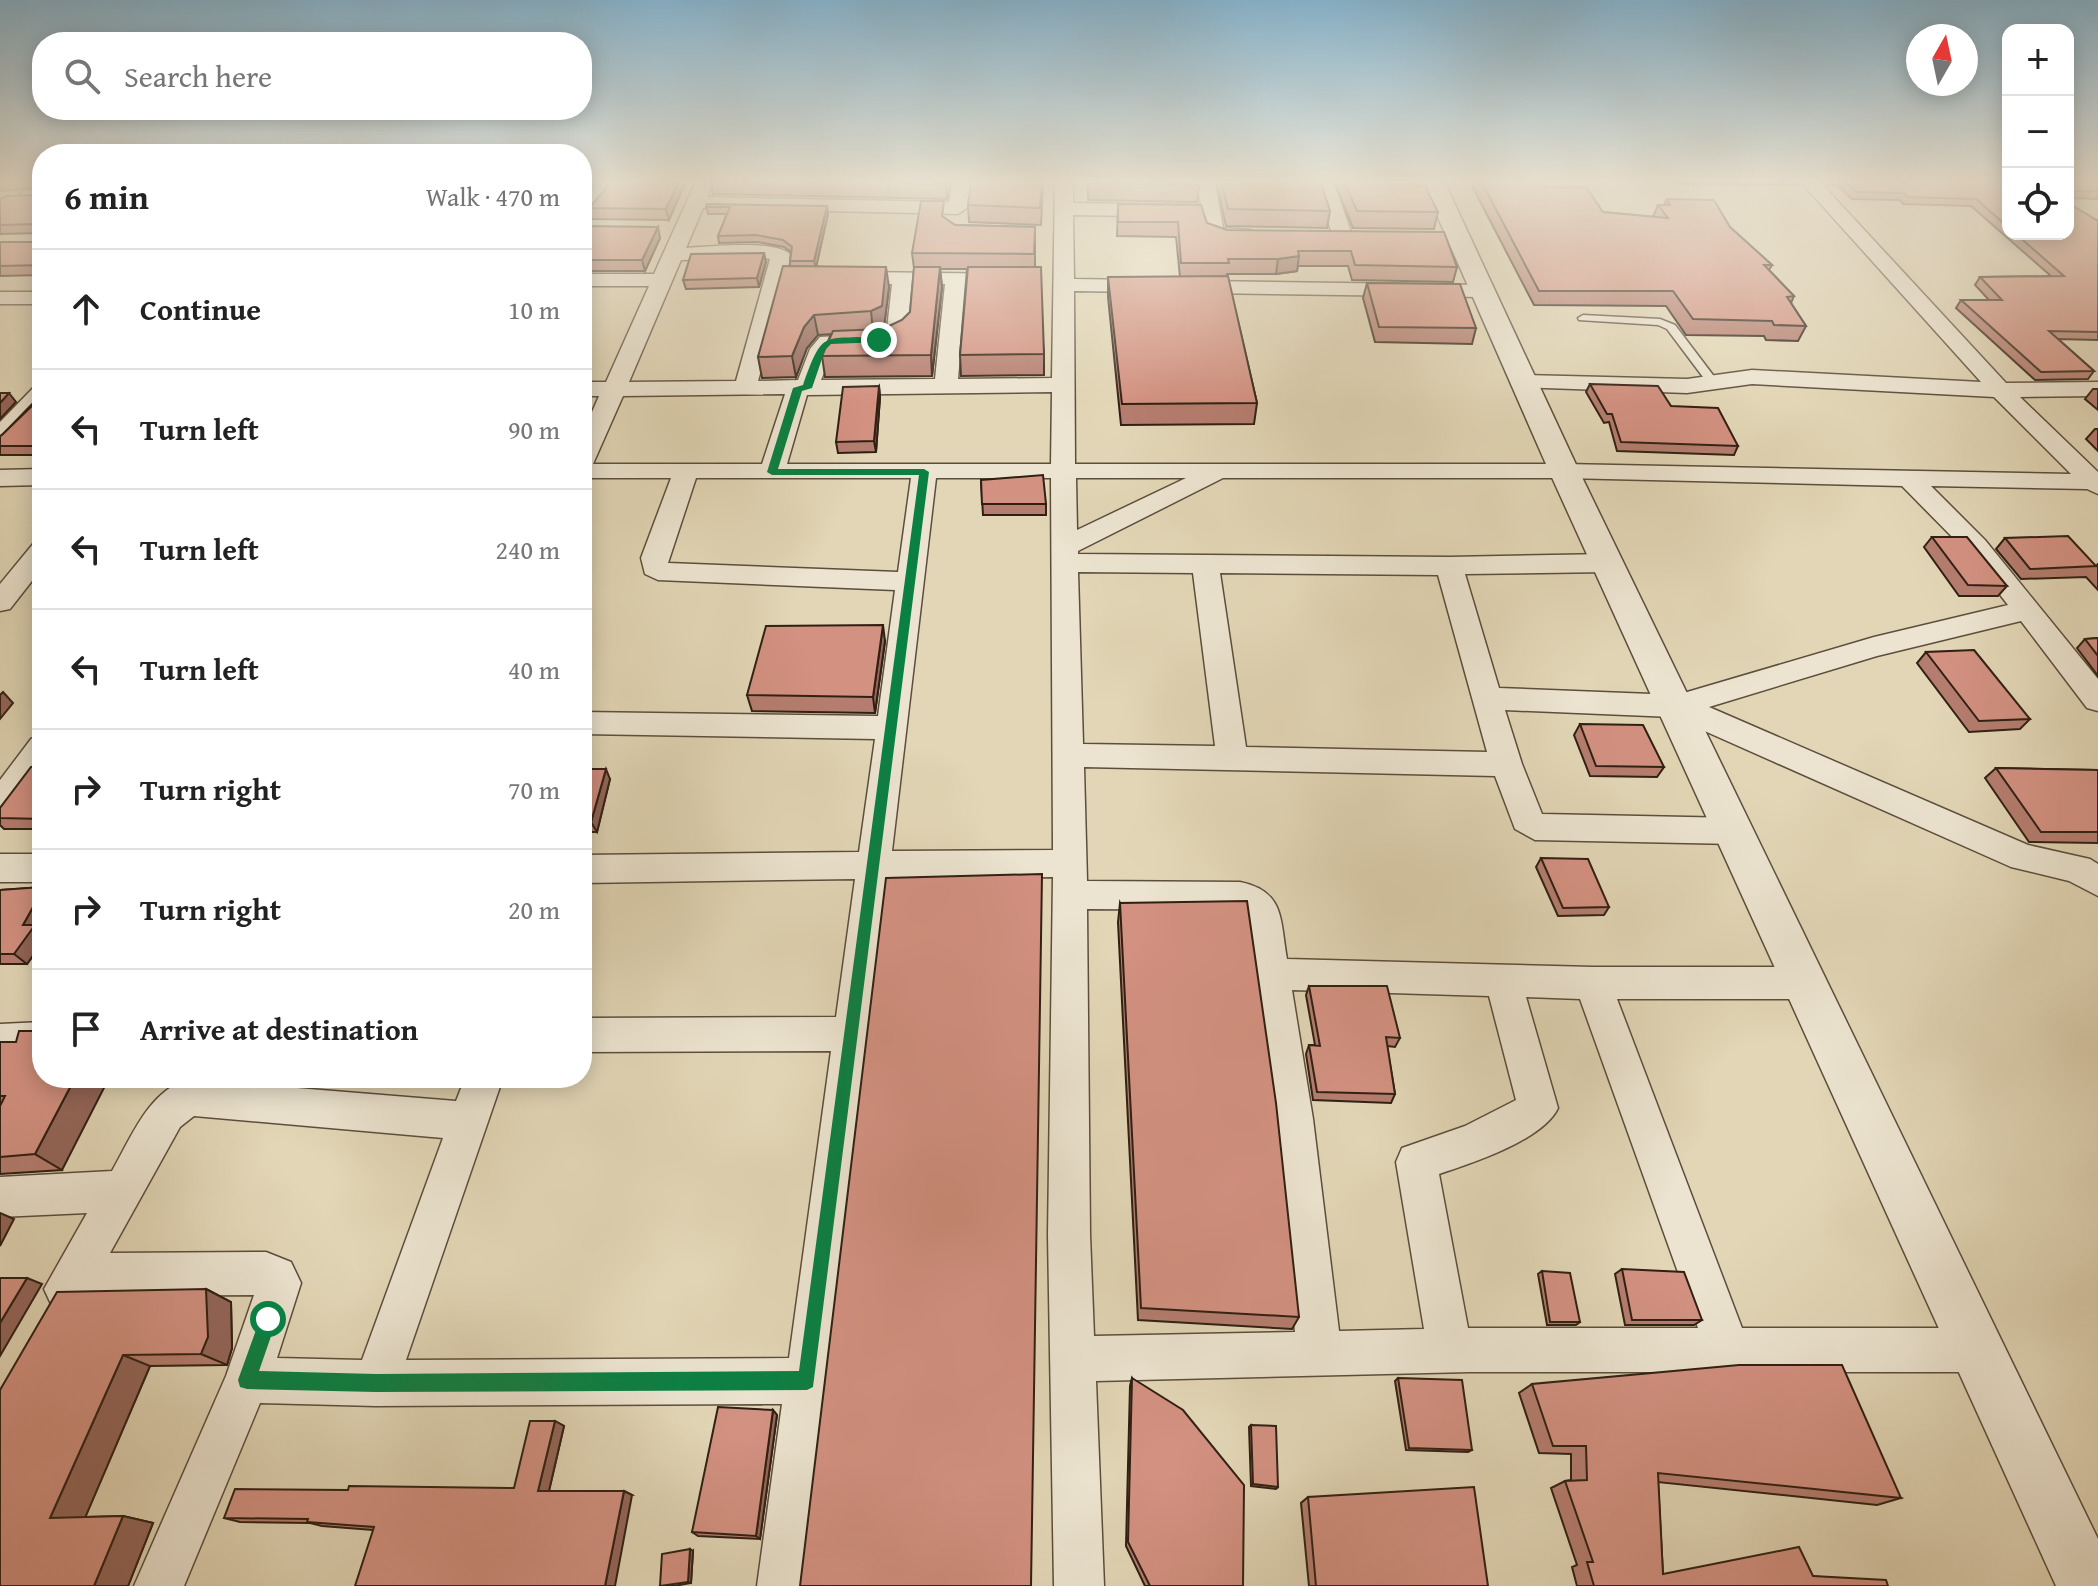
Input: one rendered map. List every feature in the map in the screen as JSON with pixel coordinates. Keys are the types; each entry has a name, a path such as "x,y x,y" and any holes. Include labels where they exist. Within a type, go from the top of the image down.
{"street":[{"path":"592,441 672,255"},
{"path":"745,388 781,258 778,255"},
{"path":"1056,255 1053,280 1064,385 1070,879 1069,1235 1079,1586"},
{"path":"1248,255 1252,273"},
{"path":"1456,255 1482,291 2088,1586"},
{"path":"1877,255 2000,390 2097,484"},
{"path":"775,277 1053,280 1252,273 1482,291"},
{"path":"772,472 802,388 821,349 828,342 894,337 898,332 903,278"},
{"path":"946,386 956,278"},
{"path":"592,280 661,280"},
{"path":"0,298 32,298"},
{"path":"1524,382 1687,386 1752,377 2000,390 2098,389"},
{"path":"592,389 1064,385"},
{"path":"0,398 32,396"},
{"path":"0,436 32,402"},
{"path":"592,471 1564,471 2097,484"},
{"path":"686,472 654,558 655,568 668,574 910,581"},
{"path":"782,1586 924,472"},
{"path":"1064,555 1219,472"},
{"path":"0,478 32,477"},
{"path":"1910,479 1976,546 2098,700"},
{"path":"1064,555 1205,563 1449,566 1608,563"},
{"path":"0,602 12,573 32,558"},
{"path":"1205,563 1232,759"},
{"path":"1449,566 1506,764 1527,820 1535,827 1736,831"},
{"path":"1487,698 1677,706 1874,647 1987,617 2027,610"},
{"path":"1677,706 2009,851 2053,866 2078,869 2098,882"},
{"path":"592,723 892,728"},
{"path":"1067,755 1506,764"},
{"path":"0,804 32,761"},
{"path":"592,869 875,864 1070,879 1250,898 1261,907 1273,974 1320,1355"},
{"path":"0,868 32,868"},
{"path":"1273,974 1593,983 1808,983"},
{"path":"1450,1350 1416,1162 1510,1127 1538,1108 1503,981"},
{"path":"1593,983 1728,1350"},
{"path":"592,1035 851,1034"},
{"path":"0,1041 32,1039"},
{"path":"376,1383 480,1088"},
{"path":"44,1326 166,1114 177,1102 187,1097 264,1090 468,1121"},
{"path":"0,1197 123,1191"},
{"path":"75,1275 266,1273 276,1277 280,1283 247,1380 159,1586"},
{"path":"1073,1359 1450,1350 1979,1350"},
{"path":"247,1380 376,1383 807,1381"}],"lane":[{"path":"1583,318 1647,320 1671,327 1713,383"}],"building":[{"path":"0,255 32,255 32,265 0,266"},
{"path":"592,255 644,255 642,260 592,260"},
{"path":"691,255 763,255 757,278 683,280"},
{"path":"791,255 815,255 814,261 790,261"},
{"path":"1180,255 1299,256 1228,259 1229,263 1181,263"},
{"path":"1352,255 1453,255 1457,267 1355,265"},
{"path":"1520,255 1761,255 1772,265 1764,265 1794,296 1787,297 1806,326 1774,325 1772,321 1693,319 1673,291 1539,291"},
{"path":"2040,255 2098,255 2098,332 2049,331 2094,371 2041,372 1961,300 2002,300 1980,277 2064,276"},
{"path":"783,266 886,267 882,306 871,311 814,315 804,327 792,356 758,357"},
{"path":"914,267 940,267 931,355 822,356 833,331 883,329 902,320 910,312"},
{"path":"968,267 1041,267 1044,354 960,355"},
{"path":"1228,276 1257,403 1122,404 1108,277"},
{"path":"1367,283 1460,284 1476,328 1379,327"},
{"path":"1590,384 1658,386 1671,406 1718,408 1738,446 1621,442 1612,414 1607,414"},
{"path":"879,386 874,441 836,442 843,387"},
{"path":"0,393 9,393 0,403"},
{"path":"32,406 32,446 0,446 2,435"},
{"path":"1043,475 1046,504 982,504 981,480"},
{"path":"2068,536 2096,566 2030,569 2005,538"},
{"path":"1932,537 1967,537 2007,586 1968,585"},
{"path":"883,625 873,697 747,695 766,626"},
{"path":"2098,638 2098,656 2085,639"},
{"path":"1974,650 2030,719 1979,721 1926,652"},
{"path":"1580,724 1643,725 1664,767 1596,766"},
{"path":"31,767 32,819 0,818 0,808"},
{"path":"1996,768 2098,770 2098,832 2041,832"},
{"path":"592,769 606,769 592,818"},
{"path":"1541,858 1588,859 1609,907 1563,908"},
{"path":"1042,874 1031,1586 800,1586 886,878"},
{"path":"32,888 32,909 23,925 32,925 32,929 14,954 0,954 0,890"},
{"path":"1247,901 1276,1103 1299,1317 1141,1308 1120,903"},
{"path":"1309,986 1387,986 1400,1038 1386,1037 1395,1094 1317,1092 1309,1045 1320,1046"},
{"path":"19,1031 32,1031 32,1088 70,1088 35,1154 0,1157 0,1106 5,1096 0,1096 0,1042 16,1042"},
{"path":"1622,1269 1684,1272 1702,1320 1632,1320"},
{"path":"1542,1271 1570,1273 1580,1322 1550,1322"},
{"path":"0,1278 27,1278 0,1323"},
{"path":"206,1289 208,1337 201,1354 123,1355 50,1518 123,1516 94,1586 0,1586 0,1390 57,1292"},
{"path":"1739,1365 1842,1365 1901,1498 1658,1473 1663,1574 1799,1547 1813,1576 1886,1580 1888,1586 1594,1586 1587,1562 1593,1562 1565,1481 1587,1480 1586,1446 1553,1446 1532,1384"},
{"path":"1132,1378 1183,1410 1244,1485 1243,1586 1150,1586 1128,1542"},
{"path":"1398,1378 1462,1380 1472,1450 1409,1448"},
{"path":"718,1407 773,1410 756,1536 692,1532"},
{"path":"530,1421 555,1421 538,1491 624,1491 605,1586 355,1586 374,1527 307,1522 308,1519 224,1518 235,1489 348,1490 349,1486 514,1488"},
{"path":"1251,1425 1276,1426 1278,1487 1253,1484"},
{"path":"1474,1487 1488,1586 1316,1586 1308,1497"},
{"path":"690,1549 688,1582 660,1586 662,1554"}],"route":[{"path":"268,1319 247,1380 376,1383 807,1381 924,472 772,472 798,388 807,388 821,349 828,342 879,340"}]}
